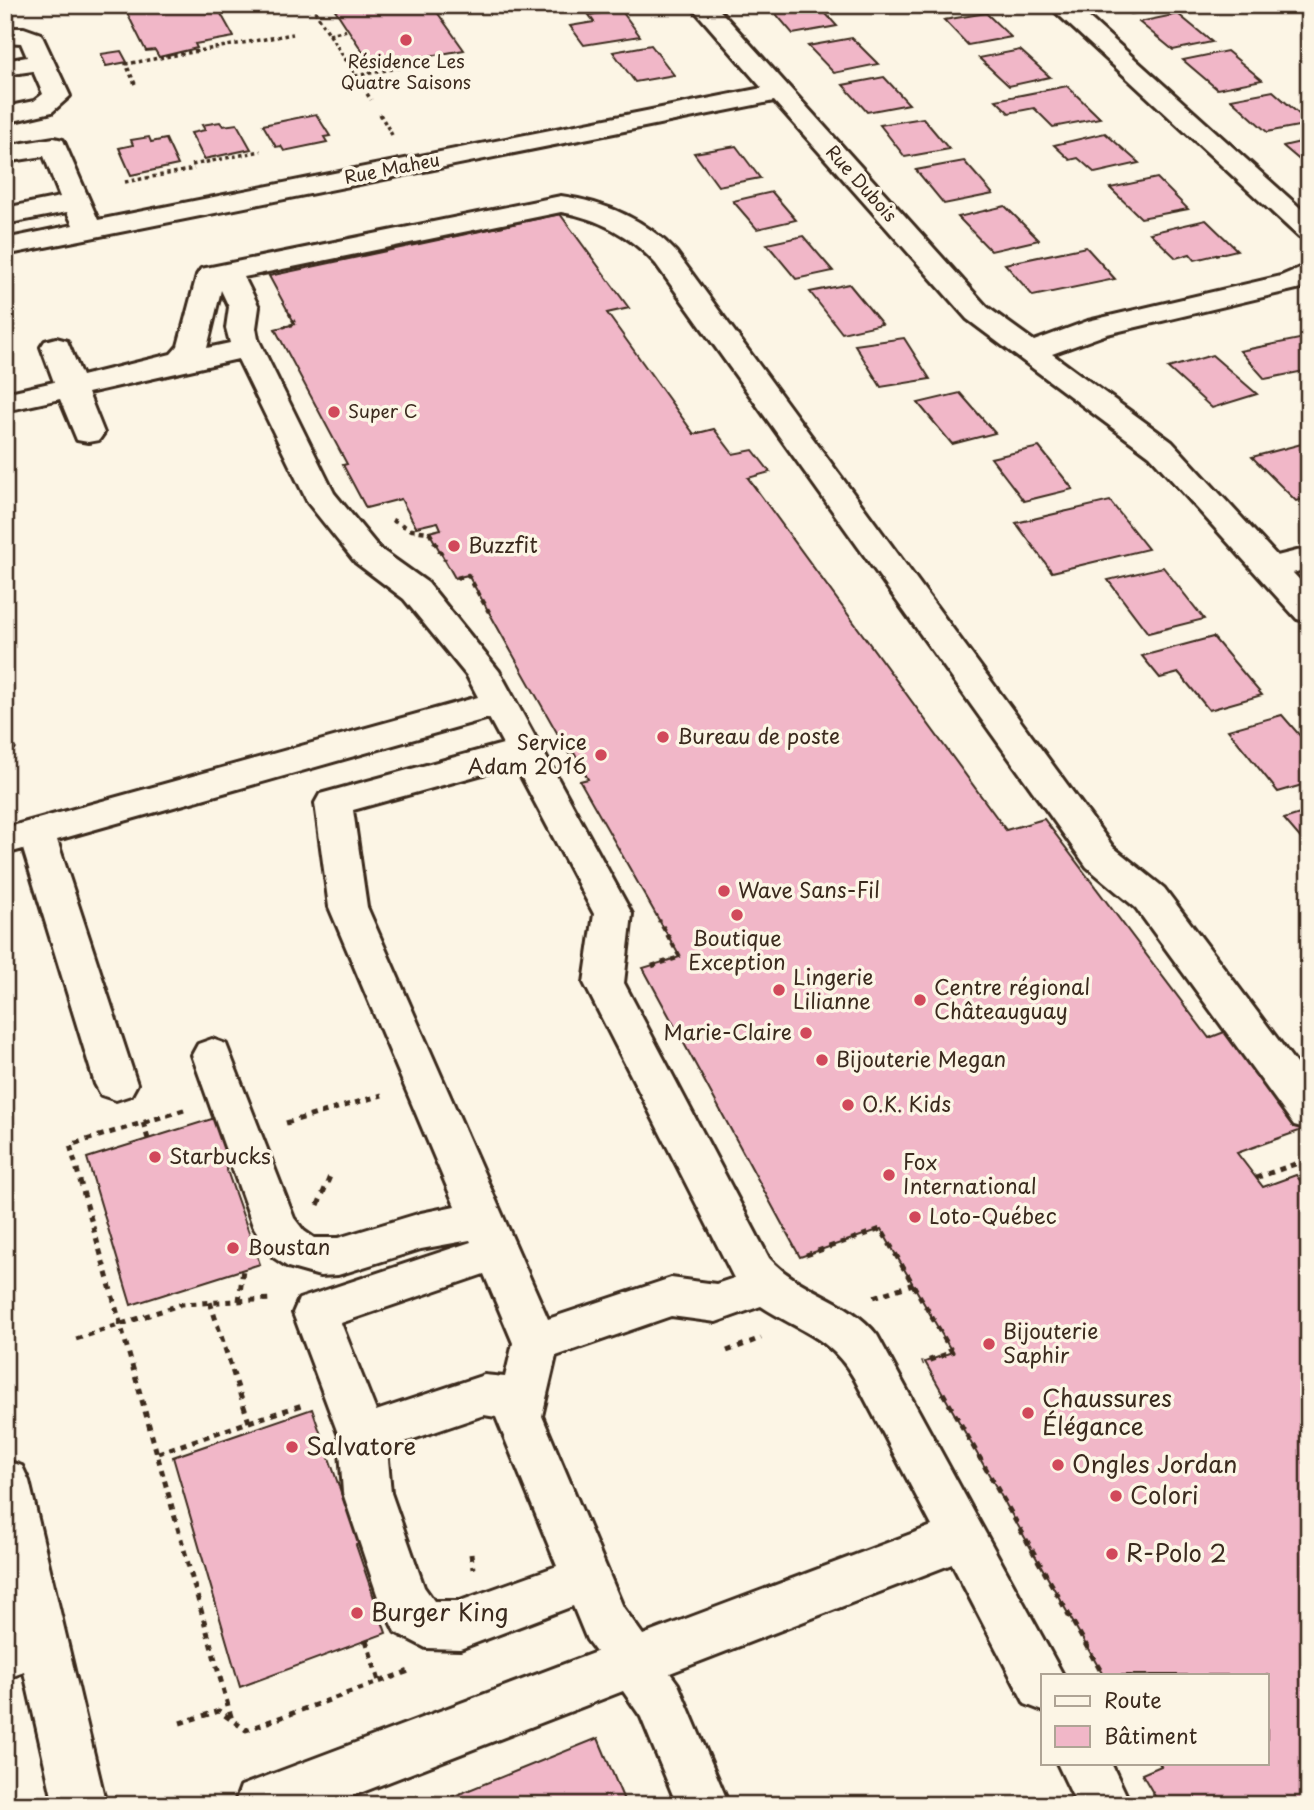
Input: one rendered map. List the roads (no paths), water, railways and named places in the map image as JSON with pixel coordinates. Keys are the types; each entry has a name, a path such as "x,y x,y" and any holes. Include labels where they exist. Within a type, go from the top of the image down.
{"street":[{"name":"Rue Dubois","path":"702,5 977,313 1161,449 1309,611"},
{"path":"1060,5 1309,231"},
{"path":"5,35 24,35 32,39 57,96 43,107 5,115"},
{"path":"6,72 43,62"},
{"name":"Rue Maheu","path":"6,244 89,230 779,92"},
{"path":"5,154 54,146 89,230"},
{"path":"5,216 76,202"},
{"path":"219,274 561,204 589,210 649,239 674,269 1100,857 1150,898 1309,1113"},
{"path":"1029,353 1081,332 1292,282 1309,273"},
{"path":"219,274 244,307 241,328 248,348 319,496 367,555 416,591 482,671 525,750 613,915 604,983 741,1250 764,1286 836,1324 854,1339 879,1380 1041,1683"},
{"path":"170,365 182,360 192,348 219,274"},
{"path":"56,347 89,433"},
{"path":"5,402 248,348"},
{"path":"1269,568 1309,558"},
{"path":"116,1084 21,837 499,703"},
{"path":"429,722 452,770"},
{"path":"333,803 525,750"},
{"path":"309,756 333,803 348,907 536,1343 519,1416 606,1623 660,1701 703,1805"},
{"path":"212,1055 275,1226 284,1242 300,1255 328,1259 415,1232 489,1236"},
{"path":"489,1236 315,1313 362,1436 368,1493 403,1597 413,1615 426,1624 460,1625 587,1578"},
{"path":"536,1343 671,1297 716,1303 764,1286"},
{"path":"362,1436 484,1395 523,1400"},
{"path":"8,1507 24,1648 80,1805"},
{"path":"260,1805 962,1537"},
{"path":"1084,1764 1105,1805"}],"place":[{"name":"Résidence Les Quatre Saisons","path":"406,40"},
{"name":"Super C","path":"334,412"},
{"name":"Buzzfit","path":"454,546"},
{"name":"Bureau de poste","path":"663,737"},
{"name":"Service Adam 2016","path":"601,755"},
{"name":"Wave Sans-Fil","path":"724,891"},
{"name":"Boutique Exception","path":"737,915"},
{"name":"Lingerie Lilianne","path":"779,990"},
{"name":"Centre régional Châteauguay","path":"920,1000"},
{"name":"Marie-Claire","path":"806,1033"},
{"name":"Bijouterie Megan","path":"822,1060"},
{"name":"O.K. Kids","path":"848,1105"},
{"name":"Starbucks","path":"155,1157"},
{"name":"Fox International","path":"889,1175"},
{"name":"Loto-Québec","path":"915,1217"},
{"name":"Boustan","path":"233,1248"},
{"name":"Bijouterie Saphir","path":"989,1344"},
{"name":"Chaussures Élégance","path":"1028,1413"},
{"name":"Salvatore","path":"292,1447"},
{"name":"Ongles Jordan","path":"1058,1465"},
{"name":"Colori","path":"1116,1496"},
{"name":"R-Polo 2","path":"1112,1554"},
{"name":"Burger King","path":"357,1613"}]}
